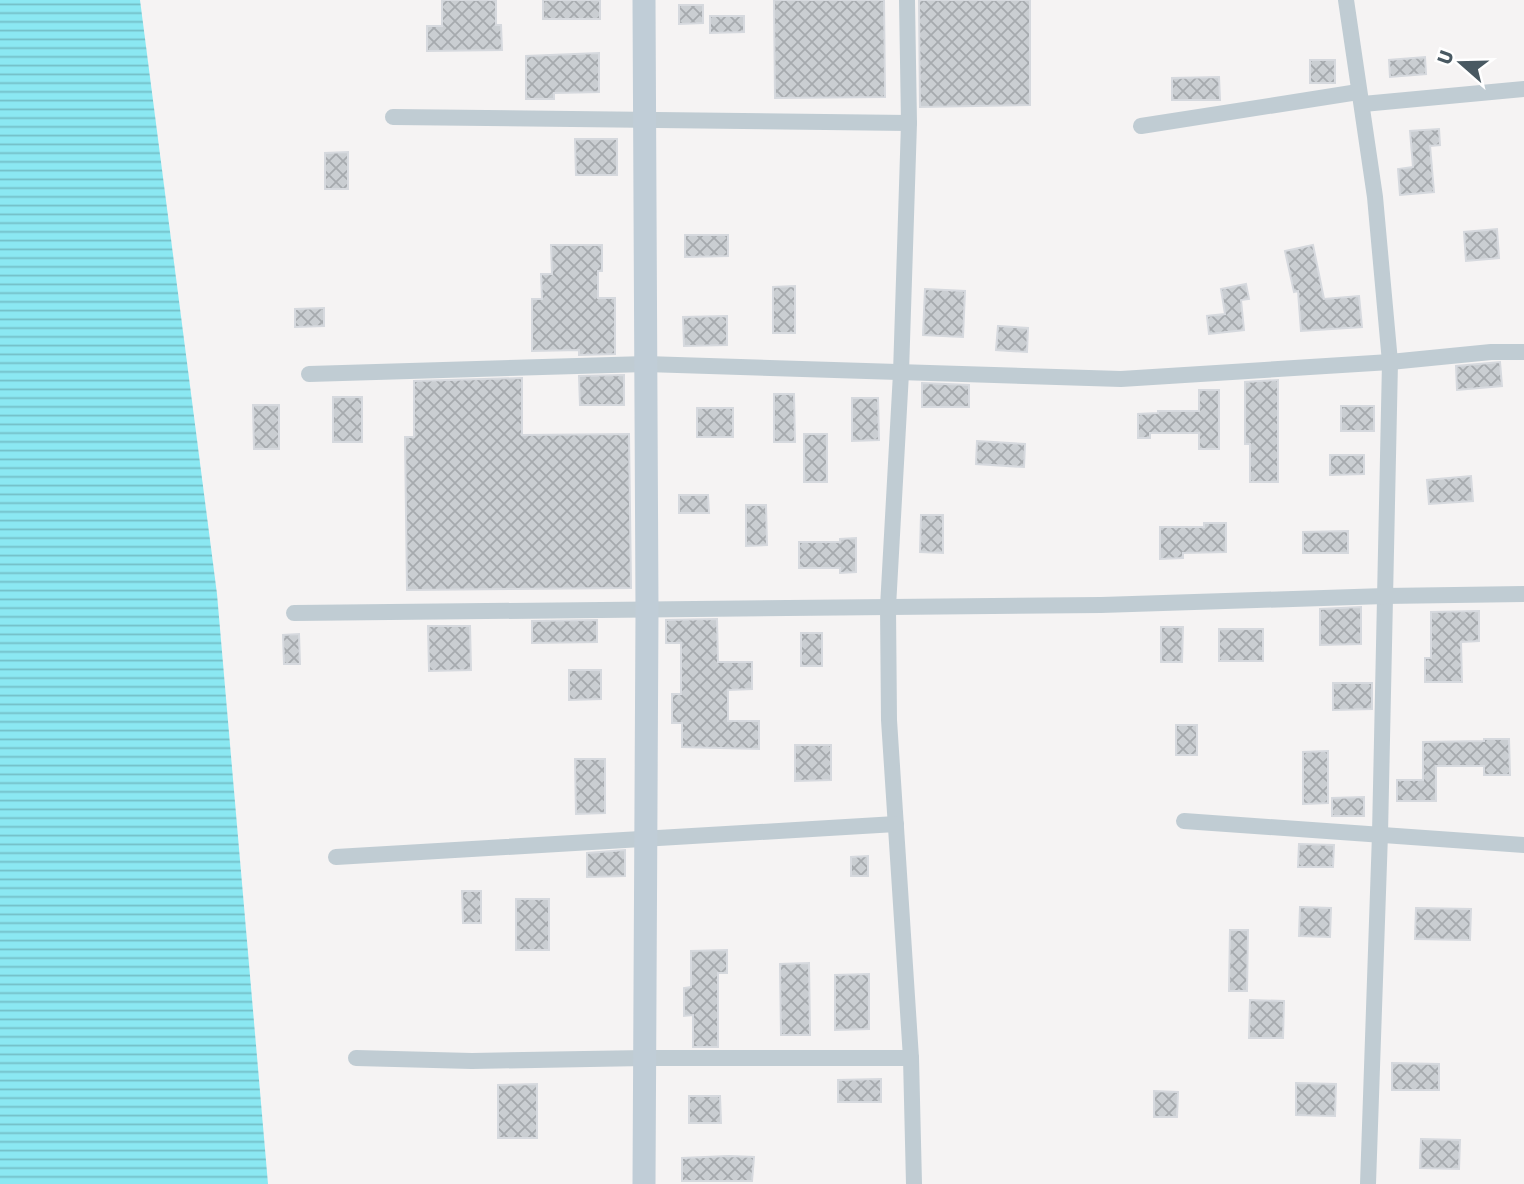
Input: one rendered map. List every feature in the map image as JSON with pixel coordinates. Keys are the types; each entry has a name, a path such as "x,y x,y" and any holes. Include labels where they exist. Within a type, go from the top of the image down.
{"street":[{"path":"644,0 647,611 644,1184"},
{"path":"907,0 909,123 901,373 888,607 889,720 911,1058 914,1184"},
{"path":"1346,0 1376,197 1390,362 1380,834 1368,1184"},
{"path":"1141,126 1361,98 1524,89"},
{"path":"393,117 909,123"},
{"path":"309,374 646,364 1121,379 1390,362 1491,352 1524,352"},
{"path":"294,613 1101,605 1524,594"},
{"path":"1184,821 1524,845"},
{"path":"336,857 896,824"},
{"path":"356,1058 472,1061 911,1058"}],"water":[{"path":"0,0 140,0 217,594 268,1184 0,1184"}],"building":[{"path":"442,0 496,0 496,25 501,25 502,50 427,51 427,26 442,26"},
{"path":"543,0 600,0 600,19 543,19"},
{"path":"774,0 884,0 885,97 775,98"},
{"path":"919,0 1030,0 1030,105 920,107"},
{"path":"679,5 703,5 703,23 679,24"},
{"path":"710,16 744,16 744,32 710,33"},
{"path":"599,53 599,92 554,93 554,99 526,99 526,56"},
{"path":"1425,57 1426,74 1390,77 1389,60"},
{"path":"1310,60 1335,60 1335,83 1310,83"},
{"path":"1219,77 1220,100 1172,100 1172,78"},
{"path":"1439,129 1440,145 1430,146 1434,192 1400,195 1398,169 1413,167 1410,131"},
{"path":"575,139 617,139 617,175 576,175"},
{"path":"348,152 348,189 325,189 325,153"},
{"path":"1497,229 1499,258 1466,261 1464,232"},
{"path":"685,235 728,235 728,256 685,257"},
{"path":"551,245 602,245 598,298 615,298 615,354 579,355 579,350 532,351 532,299 542,299 541,274 552,274"},
{"path":"1313,245 1324,299 1359,296 1362,327 1301,331 1298,291 1294,292 1285,251"},
{"path":"1246,284 1249,299 1241,300 1244,330 1209,334 1207,316 1225,314 1221,289"},
{"path":"795,286 795,333 773,333 773,287"},
{"path":"925,289 965,291 963,337 923,335"},
{"path":"324,308 324,326 295,327 295,309"},
{"path":"727,316 727,345 684,346 683,317"},
{"path":"998,326 1028,328 1027,352 996,350"},
{"path":"1500,362 1502,386 1457,390 1456,366"},
{"path":"624,375 624,405 580,405 579,376"},
{"path":"522,378 522,435 629,434 631,588 407,590 405,437 414,437 414,381"},
{"path":"1278,380 1278,482 1250,482 1250,444 1245,444 1245,382"},
{"path":"922,383 969,385 969,407 922,407"},
{"path":"1199,390 1219,390 1219,449 1199,449 1199,433 1150,433 1150,438 1138,438 1138,414 1199,411"},
{"path":"774,394 794,394 795,442 774,442"},
{"path":"333,397 362,397 362,442 333,442"},
{"path":"852,398 878,398 879,440 852,441"},
{"path":"253,405 279,405 279,449 254,449"},
{"path":"1341,406 1374,406 1374,431 1341,431"},
{"path":"697,408 733,408 733,437 697,437"},
{"path":"804,434 827,434 827,482 804,482"},
{"path":"977,441 1025,444 1024,467 976,464"},
{"path":"1330,455 1364,455 1364,474 1330,475"},
{"path":"1471,476 1473,501 1429,504 1427,480"},
{"path":"679,495 708,495 709,513 679,513"},
{"path":"746,505 766,505 767,545 746,546"},
{"path":"921,515 943,515 943,553 920,552"},
{"path":"1204,523 1226,523 1226,552 1183,553 1183,558 1160,559 1160,527 1204,527"},
{"path":"1348,531 1348,553 1303,553 1303,532"},
{"path":"856,538 856,572 840,573 840,568 799,568 799,542 840,542 840,539"},
{"path":"1361,607 1361,644 1320,645 1320,609"},
{"path":"1479,611 1479,641 1461,642 1462,682 1425,682 1425,658 1431,658 1431,612"},
{"path":"717,619 718,662 752,662 752,689 728,690 728,721 759,721 759,749 682,747 682,723 672,723 672,694 681,694 681,643 666,643 666,620"},
{"path":"597,620 597,642 532,643 532,621"},
{"path":"428,626 470,626 471,670 429,671"},
{"path":"1161,627 1183,627 1182,662 1161,662"},
{"path":"1219,629 1263,629 1263,661 1219,661"},
{"path":"801,633 822,633 822,666 801,666"},
{"path":"299,634 300,664 284,664 283,635"},
{"path":"569,670 601,670 601,699 569,700"},
{"path":"1333,683 1372,683 1372,709 1333,710"},
{"path":"1176,725 1197,725 1197,755 1176,755"},
{"path":"1509,739 1510,775 1484,775 1484,766 1436,766 1436,801 1397,801 1397,780 1423,780 1423,742"},
{"path":"795,745 831,745 831,780 795,781"},
{"path":"1328,751 1328,803 1303,804 1303,752"},
{"path":"575,759 605,759 605,813 576,814"},
{"path":"1364,797 1364,816 1332,816 1332,798"},
{"path":"1299,844 1334,845 1333,867 1298,867"},
{"path":"625,850 625,876 587,877 587,853"},
{"path":"868,856 868,876 851,876 851,857"},
{"path":"462,891 481,891 481,923 463,923"},
{"path":"516,899 549,899 549,950 516,950"},
{"path":"1300,907 1331,908 1330,937 1299,936"},
{"path":"1416,908 1471,909 1470,940 1415,939"},
{"path":"1230,930 1248,930 1247,991 1229,991"},
{"path":"727,950 727,973 718,973 718,1047 693,1047 693,1015 684,1016 684,988 691,987 691,951"},
{"path":"809,963 810,1035 781,1035 780,964"},
{"path":"869,974 869,1029 835,1030 835,975"},
{"path":"1250,1000 1284,1001 1283,1038 1249,1038"},
{"path":"1392,1063 1439,1064 1439,1090 1392,1090"},
{"path":"881,1079 881,1102 838,1102 838,1080"},
{"path":"1296,1083 1336,1084 1335,1116 1296,1115"},
{"path":"537,1084 537,1138 498,1138 498,1085"},
{"path":"1154,1091 1178,1092 1177,1117 1154,1117"},
{"path":"689,1096 720,1096 721,1123 689,1123"},
{"path":"1421,1139 1460,1140 1459,1169 1420,1168"},
{"path":"754,1157 752,1181 682,1181 682,1158"}]}
